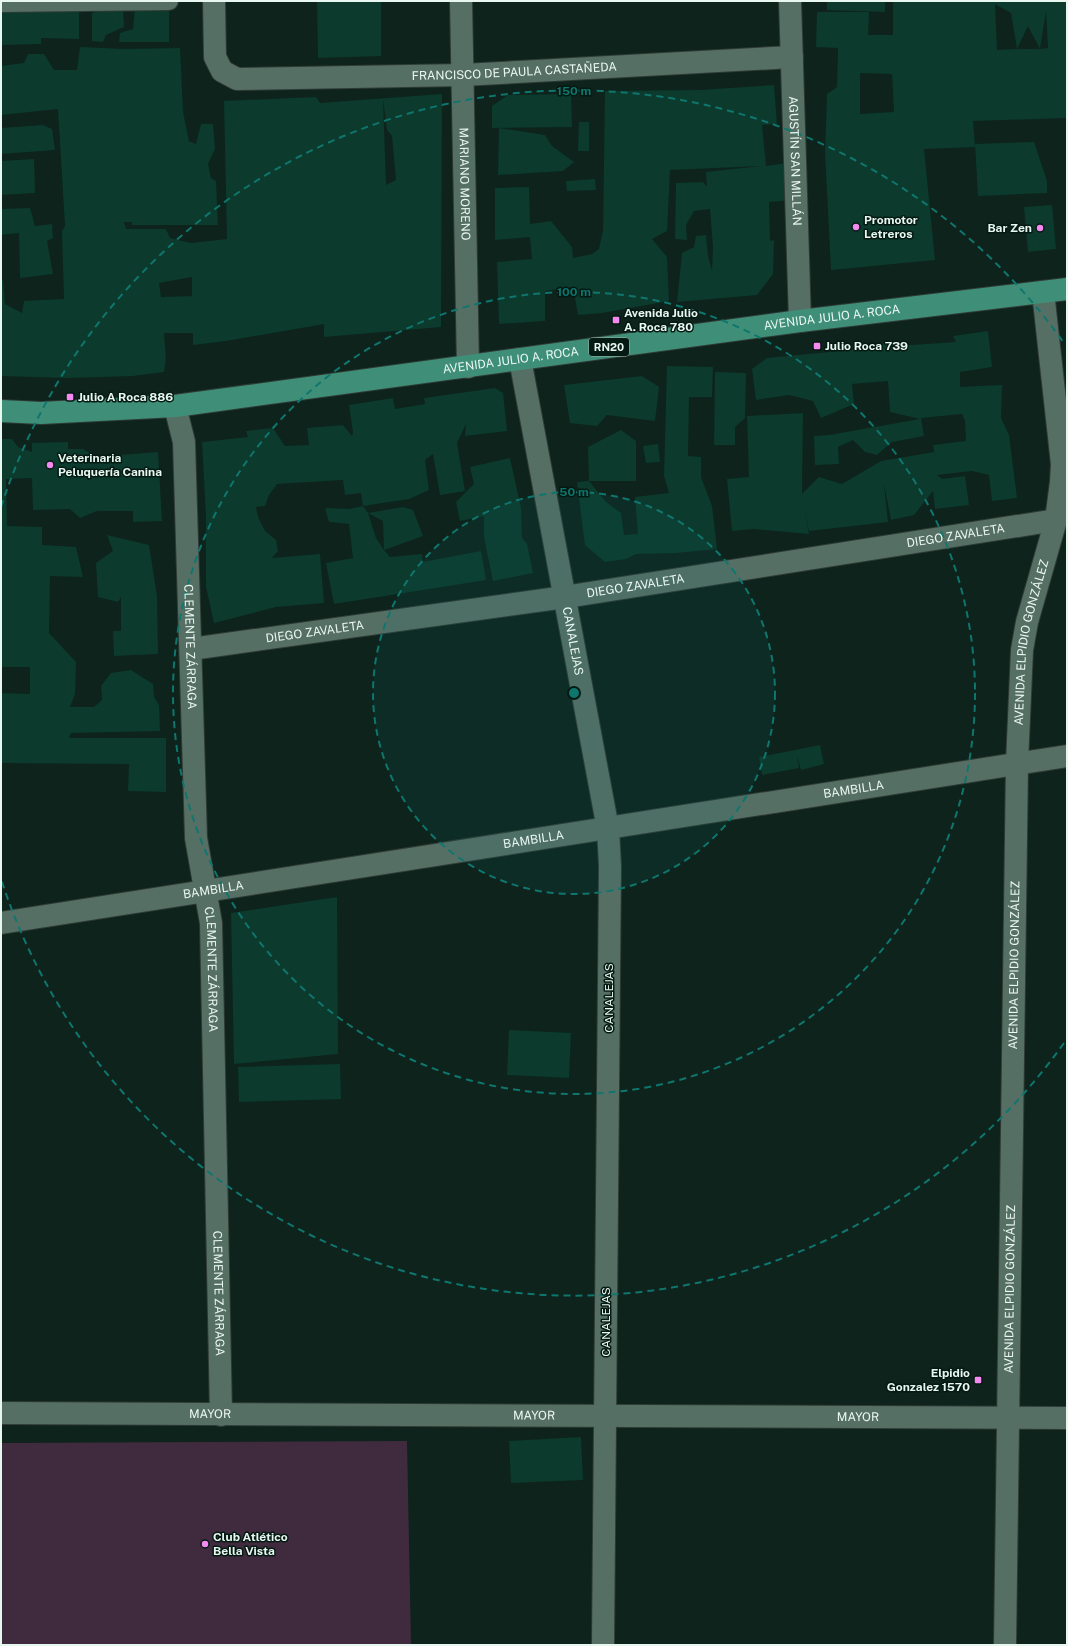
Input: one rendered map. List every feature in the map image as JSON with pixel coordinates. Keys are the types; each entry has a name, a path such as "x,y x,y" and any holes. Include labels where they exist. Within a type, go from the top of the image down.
{"main road":[{"name":"AVENIDA JULIO A. ROCA","path":"1,411 42,413 175,406 800,321 1067,289"}],"street":[{"path":"1,3 169,1"},
{"name":"FRANCISCO DE PAULA CASTAÑEDA","path":"214,1 215,57 222,71 237,79 462,75 792,57"},
{"name":"MARIANO MORENO","path":"461,1 468,367"},
{"name":"AGUSTÍN SAN MILLÁN","path":"790,1 800,321"},
{"name":"AVENIDA ELPIDIO GONZÁLEZ","path":"1005,1645 1017,763 1022,650 1027,622 1056,520 1064,472 1043,292"},
{"name":"CANALEJAS","path":"520,359 608,829 610,874 603,1645"},
{"name":"CLEMENTE ZÁRRAGA","path":"175,406 184,442 196,838 211,923 221,1415"},
{"name":"DIEGO ZAVALETA","path":"191,649 565,597 1056,520"},
{"name":"BAMBILLA","path":"1,923 1067,756"},
{"name":"MAYOR","path":"1,1413 1067,1418"}],"shaded area":[{"name":"Club Atlético Bella Vista","path":"407,1441 411,1645 1,1645 1,1443"}],"building":[{"path":"317,1 381,1 381,56 318,58"},
{"path":"827,1 885,1 885,12 827,10"},
{"path":"893,1 1067,1 1067,118 973,121 975,147 924,149 935,260 831,270 825,153 827,94 837,87 838,48 816,47 817,12 869,12 868,35 893,35","holes":["995,4 1011,13 1017,49 997,50","1046,11 1048,48 1040,49","1028,26 1040,49 1017,49","860,73 892,74 894,112 860,114"]},
{"path":"169,7 169,42 119,42 120,33 133,29 135,8"},
{"path":"40,9 79,11 79,39 41,38 41,44 1,45 1,11"},
{"path":"107,9 123,10 124,27 106,35 103,42 92,41 92,13"},
{"path":"80,47 125,49 180,48 183,112 189,141 196,144 201,124 213,124 215,149 208,164 211,178 216,181 218,225 132,225 132,222 124,222 126,229 166,229 170,238 191,243 227,239 224,101 316,97 320,103 442,94 441,327 324,337 324,324 226,341 193,345 193,333 164,333 166,358 164,372 133,376 68,378 1,376 1,280 3,280 5,304 22,313 24,301 64,299 62,231 65,226 58,109 1,115 1,66 24,63 28,54 44,54 54,70 77,70","holes":["383,99 387,130 392,136 396,180 386,185","192,277 192,296 161,297 159,283"]},
{"path":"774,85 777,124 762,125 766,166 787,163 792,200 769,202 770,241 774,240 773,274 757,295 677,302 682,253 694,247 696,236 706,235 708,256 712,271 713,247 710,209 694,211 686,225 687,240 675,239 676,183 703,182 707,187 706,172 761,166 670,170 667,231 652,239 667,257 669,301 602,313 578,315 573,287 545,291 545,321 499,324 497,262 532,259 530,237 495,240 495,188 529,187 530,224 551,221 572,247 573,258 592,254 599,249 603,230 605,91 700,90"},
{"path":"571,94 572,127 492,128 492,106 508,95"},
{"path":"579,122 589,122 589,151 578,151"},
{"path":"43,125 52,129 55,150 1,154 1,128"},
{"path":"499,128 545,135 552,146 574,162 563,171 498,175"},
{"path":"1034,142 1047,181 1047,193 978,196 975,144"},
{"path":"34,159 35,193 1,195 1,161"},
{"path":"595,179 596,190 567,191 566,181"},
{"name":"Bar Zen","path":"1052,205 1056,249 1028,252 1024,207"},
{"path":"30,208 35,226 52,224 53,238 47,241 53,274 20,278 19,233 1,235 1,209"},
{"path":"988,331 992,367 960,372 960,387 1002,385 1001,418 1009,435 1017,498 992,501 989,475 972,471 937,475 942,479 965,476 969,505 935,509 933,491 914,515 891,520 884,484 888,522 809,531 805,511 809,534 754,529 732,531 727,479 749,477 747,416 803,413 802,494 819,477 842,484 881,461 934,452 935,457 933,445 966,441 965,421 962,414 921,418 924,436 892,442 877,455 865,452 853,440 838,447 839,464 815,465 814,436 829,435 920,419 890,412 888,381 852,384 854,404 821,418 813,401 789,395 756,400 752,369 767,358 850,350 885,343 912,345 956,342 953,336"},
{"path":"667,366 713,367 712,397 689,397 688,456 701,457 701,477 712,506 717,549 676,553 636,554 626,559 605,562 585,545 577,482 589,481 606,502 621,513 624,535 638,534 635,497 669,493 664,476"},
{"path":"715,372 746,373 745,418 735,427 735,445 714,445"},
{"path":"642,376 659,387 655,421 607,415 597,426 570,423 564,385"},
{"path":"495,388 503,393 507,431 465,436 466,424 457,443 465,491 440,495 433,454 425,460 429,490 409,499 363,506 361,493 345,495 343,480 277,484 269,495 265,506 256,507 258,517 265,531 276,540 278,551 272,558 320,554 324,603 276,607 214,623 206,587 206,517 202,442 248,437 246,431 273,428 285,446 309,445 307,428 343,425 352,436 353,432 349,405 393,398 395,409 425,404 424,398"},
{"path":"621,430 636,441 636,481 589,481 588,447"},
{"path":"1,439 12,439 18,447 32,452 32,443 68,442 68,449 83,449 90,453 96,462 120,455 158,452 162,521 133,522 133,511 97,511 80,518 70,509 33,510 32,478 6,479 7,526 42,527 42,545 76,547 83,577 50,576 49,633 76,662 75,694 70,707 94,707 102,700 101,686 111,673 131,670 153,684 154,697 159,705 160,731 71,733 69,738 166,738 166,792 128,791 129,764 1,763 1,693 30,694 30,667 1,667"},
{"path":"658,444 660,462 646,463 643,446"},
{"path":"510,458 521,508 522,538 527,544 533,573 493,581 484,537 484,516 460,521 456,502 474,484 470,467"},
{"path":"363,506 368,513 376,538 390,557 422,554 423,562 481,551 486,580 334,604 326,563 353,558 349,524 329,522 325,508 349,509"},
{"path":"403,507 413,510 423,536 384,550 383,521 368,513"},
{"path":"107,535 149,545 157,596 158,654 114,656 113,631 121,631 121,597 118,602 98,597 96,563 113,551"},
{"path":"820,745 824,764 801,770 797,756 799,768 762,775 759,757"},
{"path":"337,897 338,1054 234,1064 231,913"},
{"path":"509,1030 571,1033 569,1078 507,1075"},
{"path":"340,1064 341,1099 239,1102 238,1067"},
{"path":"581,1437 583,1480 511,1483 509,1441"}],"place":[{"name":"Promotor Letreros","path":"856,227"},
{"name":"Bar Zen","path":"1040,228"},
{"name":"Avenida Julio A. Roca 780","path":"616,320"},
{"name":"Julio Roca 739","path":"817,346"},
{"name":"Julio A Roca 886","path":"70,397"},
{"name":"Veterinaria Peluquería Canina","path":"50,465"},
{"name":"Elpidio Gonzalez 1570","path":"978,1380"},
{"name":"Club Atlético Bella Vista","path":"205,1544"}]}
